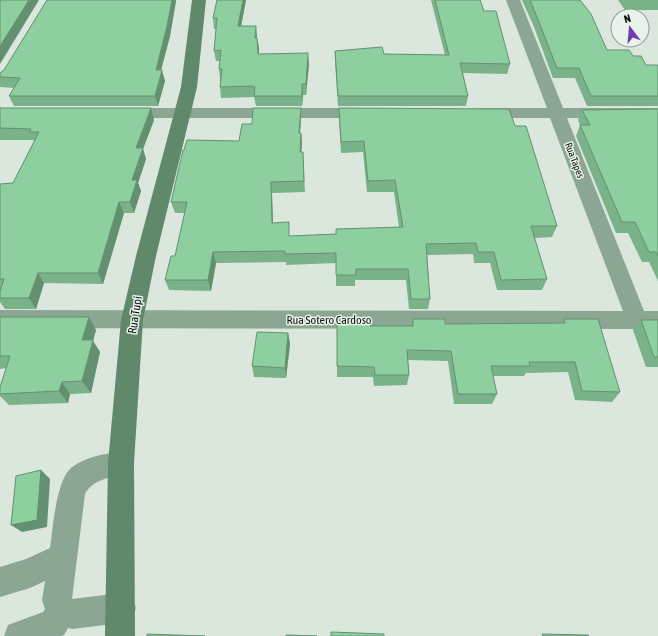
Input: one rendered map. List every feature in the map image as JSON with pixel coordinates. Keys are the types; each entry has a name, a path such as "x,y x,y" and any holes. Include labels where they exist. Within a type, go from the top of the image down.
{"street":[{"name":"Rua Tupi","path":"120,636 121,464 132,320 146,256 184,113 189,87 199,0"},
{"name":"Rua Tapes","path":"513,0 557,113 647,320"},
{"path":"112,113 382,113"},
{"path":"469,113 658,113"},
{"name":"Rua Sotero Cardoso","path":"0,320 647,320"},
{"path":"19,636 53,624 60,611 57,600 72,491 80,477 94,469 121,464"},
{"path":"0,582 30,573 63,556"},
{"path":"60,611 72,614 121,608"}],"building":[{"path":"0,0 29,0 0,46"},
{"path":"47,0 172,0 156,70 162,70 155,96 9,96 20,78 0,77 0,73 4,70"},
{"path":"217,0 243,0 238,26 256,26 255,38 257,38 258,54 308,53 306,84 302,84 302,96 254,96 255,87 252,86 220,87 222,69 219,69 221,50 214,51 217,18 213,18"},
{"path":"435,0 480,0 484,11 496,11 510,64 460,63 468,96 338,96 335,51 382,47 384,54 449,55"},
{"path":"530,0 580,0 591,14 607,50 629,50 633,56 641,56 646,65 658,65 658,96 591,96 579,68 557,68"},
{"path":"0,108 151,108 136,148 143,148 132,180 137,180 130,202 119,202 98,273 38,273 29,298 0,298 0,291 4,279 0,279 0,184 13,183 39,132 29,132 31,129 0,128"},
{"path":"253,108 301,108 299,133 301,133 300,152 303,152 304,181 271,182 272,223 289,222 289,236 336,234 336,229 403,227 395,180 368,181 364,141 341,142 339,108 509,109 515,126 526,126 557,226 531,226 547,279 501,280 494,252 478,252 476,243 426,244 430,299 411,299 408,269 356,269 356,275 336,275 336,253 285,254 285,251 213,252 208,280 165,280 171,256 175,256 187,202 171,202 183,150 187,140 239,141 242,124 252,124"},
{"path":"658,109 658,256 656,252 649,252 635,222 622,222 580,125 590,125 582,110"},
{"path":"0,317 89,317 82,340 93,340 82,381 62,382 59,391 0,394 0,387 10,356 0,356"},
{"path":"413,319 445,319 445,324 565,323 564,319 598,319 620,392 582,391 575,362 529,362 530,366 491,366 497,394 458,394 451,351 407,350 409,375 375,375 374,367 337,366 337,323 370,323 370,326 413,326"},
{"path":"641,320 658,320 658,357 654,357"},
{"path":"257,332 288,333 285,368 252,366"},
{"path":"41,470 37,520 11,525 16,476"},
{"path":"331,632 384,634 384,636 331,636"},
{"path":"147,634 205,636 147,636"},
{"path":"542,634 588,635 589,636 543,636"},
{"path":"286,635 317,636 286,636"}]}
